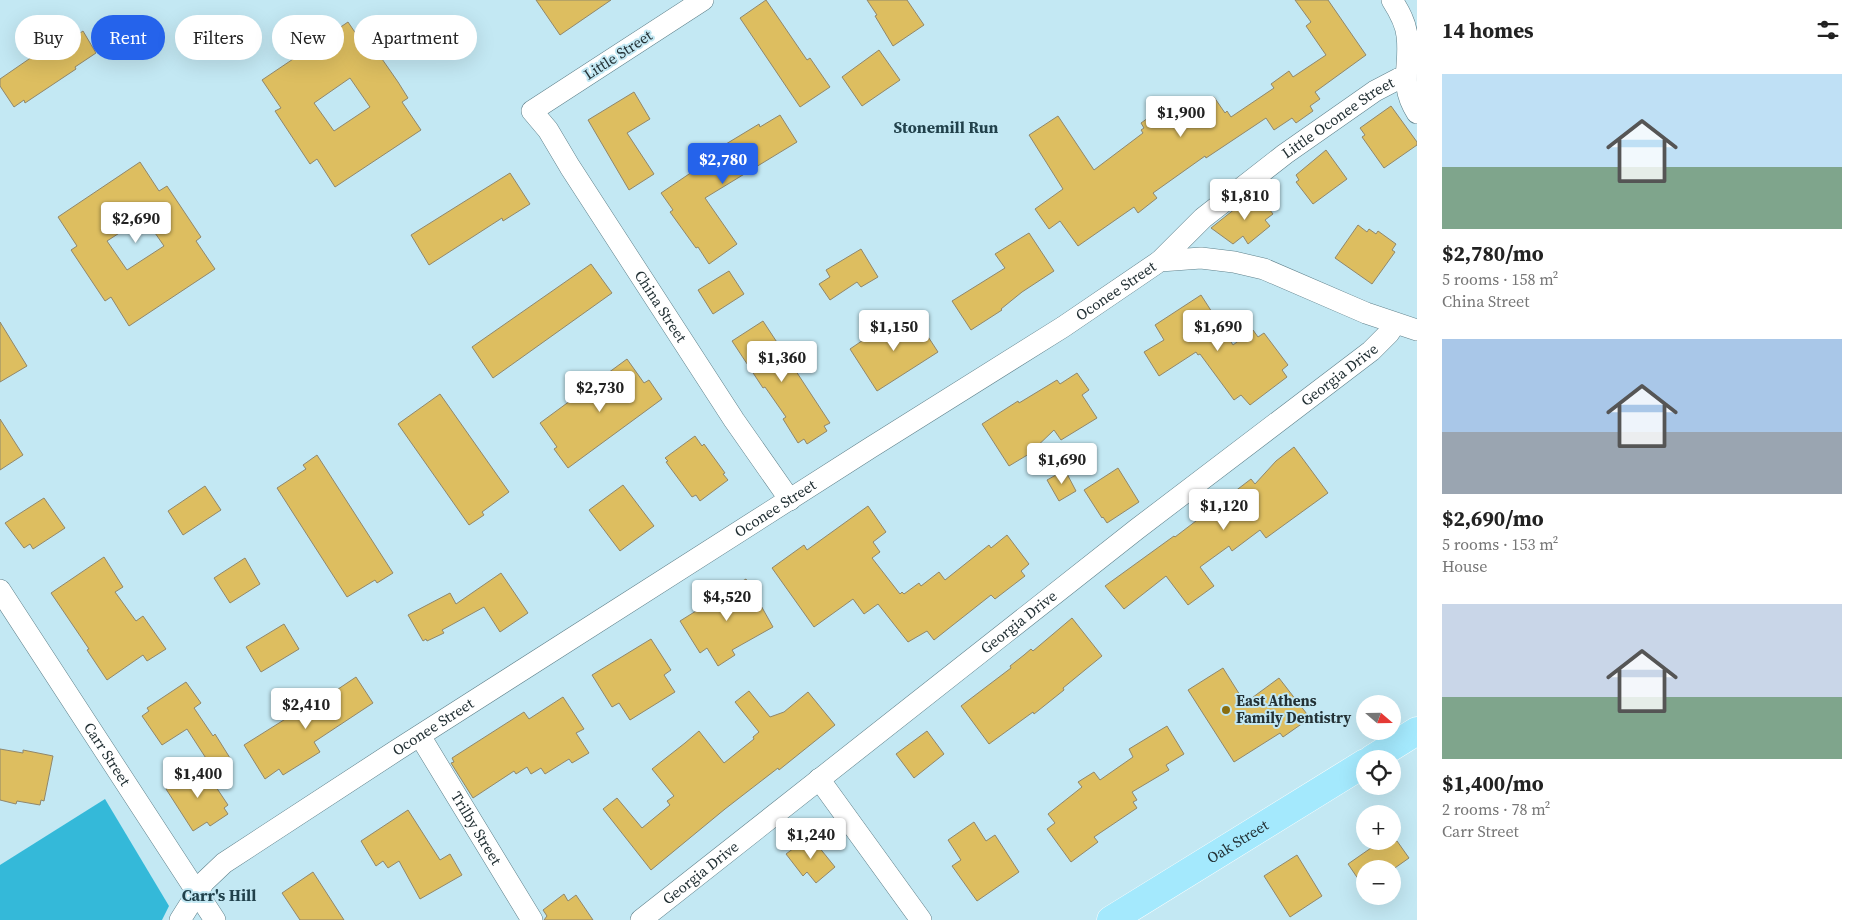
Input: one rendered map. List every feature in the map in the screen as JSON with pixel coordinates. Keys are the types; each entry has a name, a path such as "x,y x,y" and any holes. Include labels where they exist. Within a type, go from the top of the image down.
{"main road":[{"path":"1386,750 1417,731"},
{"name":"Oak Street","path":"1111,920 1356,769"}],"street":[{"name":"Little Street","path":"532,111 703,0"},
{"path":"1392,0 1404,21 1407,37 1407,94 1417,113"},
{"name":"Little Oconee Street","path":"1160,262 1203,218 1285,154 1375,91 1406,77"},
{"name":"China Street","path":"532,111 548,130 734,420 790,500"},
{"name":"Oconee Street","path":"180,920 204,882 224,864 420,736 1063,327 1160,262 1201,258 1264,269 1366,313 1417,330"},
{"name":"Georgia Drive","path":"642,920 1137,529 1371,351 1395,324"},
{"name":"Carr Street","path":"0,590 215,920"},
{"name":"Trilby Street","path":"420,736 532,920"},
{"path":"819,779 921,920"}],"shaded area":[{"path":"105,799 169,906 162,920 0,920 0,865"}],"building":[{"path":"536,0 611,0 560,35"},
{"path":"766,0 807,60 810,58 830,87 800,107 740,18"},
{"path":"867,0 907,0 924,25 893,46"},
{"path":"1295,0 1328,0 1366,55 1315,92 1320,99 1310,106 1313,111 1296,123 1292,118 1274,130 1266,118 1206,158 1205,156 1153,193 1157,198 1138,213 1134,207 1078,246 1060,221 1049,229 1035,209 1063,189 1029,135 1058,116 1094,170 1143,133 1141,130 1144,128 1141,123 1159,110 1172,126 1199,109 1198,106 1214,97 1225,113 1227,111 1231,117 1274,88 1271,84 1289,71 1293,77 1326,55 1306,26 1311,22"},
{"path":"348,22 354,31 354,60 383,60 408,98 402,102 421,130 335,187 317,159 310,164 275,111 281,108 262,80 292,60 344,60 344,25","holes":["350,78 370,107 334,131 314,103"]},
{"path":"83,31 91,45 91,56 75,67 76,69 25,103 24,100 14,107 0,86 0,79 28,60 81,60 81,32"},
{"path":"879,50 900,80 862,106 842,77"},
{"path":"634,92 650,119 627,133 654,174 629,190 588,120"},
{"path":"1391,106 1417,142 1417,145 1384,168 1362,137 1365,135 1360,128"},
{"path":"780,115 797,142 705,198 737,244 709,264 670,212 673,210 661,193 723,151 721,147 759,124 760,127"},
{"path":"1326,150 1347,179 1313,204 1296,182 1299,180 1296,175"},
{"path":"140,162 159,191 167,186 201,237 196,241 215,269 129,326 111,297 105,301 71,250 77,246 58,217","holes":["144,217 164,246 127,270 107,241"]},
{"path":"510,173 530,204 503,221 502,218 429,265 411,235"},
{"path":"1256,192 1273,214 1265,220 1270,226 1248,244 1243,236 1233,244 1211,228"},
{"path":"1358,225 1367,232 1369,229 1376,234 1378,231 1396,244 1392,250 1395,252 1372,284 1335,258"},
{"path":"1029,233 1054,271 1022,292 1002,310 971,330 952,301 1005,268 995,254"},
{"path":"861,249 878,277 861,287 857,282 830,300 819,284 830,277 826,270"},
{"path":"591,264 612,293 493,378 472,347"},
{"path":"729,271 744,294 713,314 698,290"},
{"path":"1201,295 1233,345 1253,330 1258,337 1264,333 1288,365 1282,370 1287,377 1250,405 1241,395 1234,400 1200,354 1198,355 1196,352 1159,376 1144,352 1164,340 1155,325"},
{"path":"914,315 938,352 877,391 850,349 875,332 878,337"},
{"path":"763,321 830,423 824,426 827,431 807,444 804,439 798,443 783,419 786,417 765,387 763,388 732,341"},
{"path":"0,322 27,366 0,382"},
{"path":"627,359 644,383 649,380 662,399 568,468 554,449 557,447 540,423"},
{"path":"1077,373 1089,390 1082,395 1097,418 1061,440 1054,430 1029,454 1009,466 982,424 1018,401 1019,403 1057,380 1060,384"},
{"path":"440,394 509,492 482,512 484,515 469,525 398,424"},
{"path":"0,419 23,455 0,470"},
{"path":"695,436 702,446 704,444 728,480 700,501 696,495 692,497 665,458"},
{"path":"1294,447 1328,493 1266,538 1260,530 1232,551 1229,546 1200,567 1214,586 1188,605 1166,576 1124,609 1105,586 1175,537 1251,479 1255,484 1276,461"},
{"path":"317,455 393,573 377,583 375,580 347,597 277,488 306,469 303,465"},
{"path":"1118,468 1139,502 1107,523 1084,490"},
{"path":"1065,470 1076,491 1059,501 1047,480"},
{"path":"623,485 654,526 620,551 589,510"},
{"path":"205,486 221,510 183,535 168,511"},
{"path":"44,498 65,528 33,549 30,544 24,548 5,523"},
{"path":"868,506 886,532 873,542 880,552 872,558 900,594 902,592 904,594 919,583 921,586 939,572 945,580 989,545 991,548 1007,535 1029,564 1021,571 1025,576 995,599 991,595 934,640 927,631 908,642 878,604 864,614 853,599 814,627 772,568 804,545 807,550"},
{"path":"104,557 123,587 115,592 136,621 143,616 166,649 147,661 143,655 107,680 87,650 89,649 51,593"},
{"path":"245,558 260,584 230,603 214,578"},
{"path":"501,573 528,613 500,632 484,607 442,630 444,633 423,641 408,615 450,593 456,604"},
{"path":"746,579 773,627 732,650 735,655 718,666 707,648 700,653 680,621 712,601 711,599"},
{"path":"1072,618 1102,656 1034,714 1033,712 989,744 961,706 1011,668 1010,666 1031,649 1033,651"},
{"path":"284,624 299,649 261,672 246,647"},
{"path":"651,639 671,670 664,675 675,692 630,720 619,703 612,707 592,675"},
{"name":"East Athens Family Dentistry","path":"1223,668 1245,703 1279,678 1310,718 1283,737 1280,733 1234,762 1188,690"},
{"path":"356,677 373,703 314,742 320,752 283,775 279,769 265,779 244,745 295,713 298,716"},
{"path":"186,682 201,703 194,708 213,736 215,734 230,758 213,769 187,729 162,745 142,716 149,711 147,708"},
{"path":"749,691 770,717 784,712 808,692 835,725 779,770 778,768 725,809 651,870 603,809 617,798 642,828 670,805 667,801 674,796 652,769 699,731 724,763 754,739 753,737 759,732 735,702"},
{"path":"563,697 584,729 576,733 589,753 572,763 569,759 545,774 541,768 531,774 527,767 516,774 514,771 473,798 451,763 454,762 452,758 524,712 529,719"},
{"path":"1167,726 1184,754 1166,765 1169,770 1132,792 1137,800 1133,802 1137,808 1094,837 1098,842 1071,862 1047,829 1055,823 1048,814 1082,787 1078,782 1094,772 1100,780 1133,757 1129,749"},
{"path":"927,731 944,754 914,778 896,754"},
{"path":"0,749 23,753 23,750 53,756 44,801 41,800 40,805 17,801 16,804 0,800"},
{"path":"202,766 228,805 224,808 228,814 210,826 207,822 193,831 166,789"},
{"path":"408,810 440,860 450,854 462,875 420,899 399,861 388,868 383,861 376,866 361,841"},
{"path":"974,822 986,841 995,835 1019,872 977,901 952,866 961,860 948,840"},
{"path":"810,836 835,867 816,883 807,872 803,876 786,854"},
{"path":"1401,847 1409,858 1401,864 1401,860 1356,860 1356,876 1348,864 1368,850 1401,850"},
{"path":"1297,855 1322,896 1290,917 1264,876"},
{"path":"313,872 344,920 300,920 282,893"},
{"path":"564,894 568,901 576,895 593,920 544,920 547,916 543,910"}],"place":[{"name":"East Athens Family Dentistry","path":"1226,710"}],"district":[{"name":"Stonemill Run","path":"946,127"},
{"name":"Carr's Hill","path":"219,895"}]}
